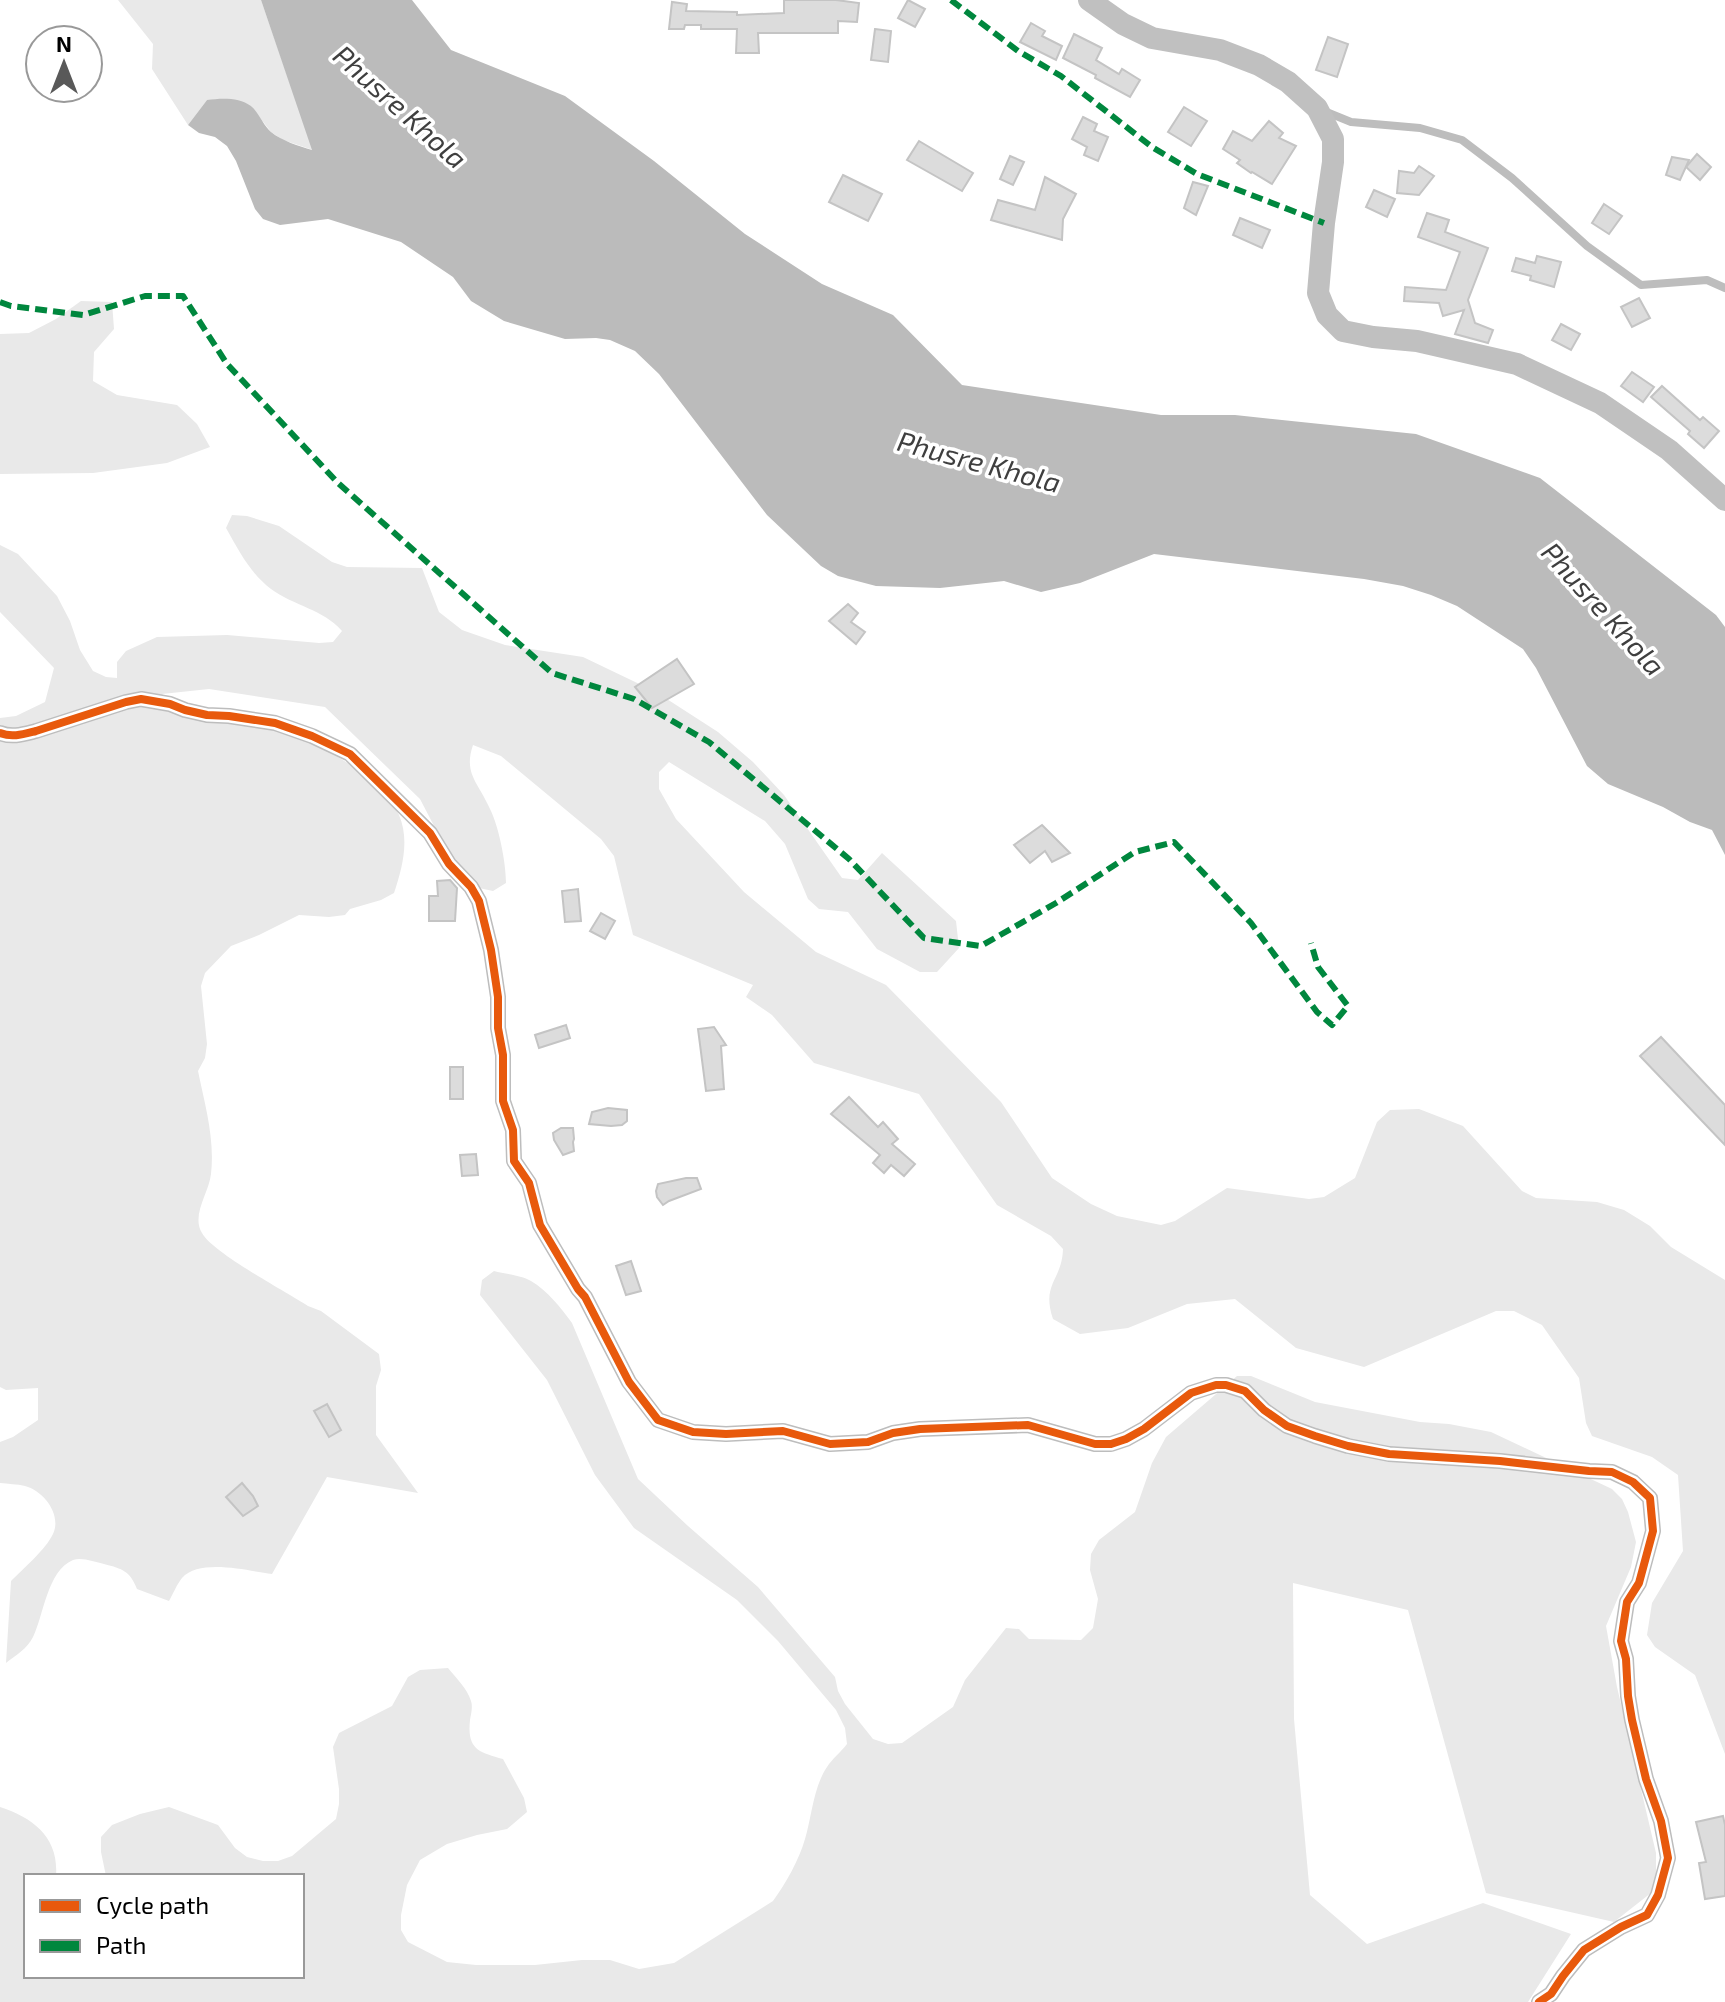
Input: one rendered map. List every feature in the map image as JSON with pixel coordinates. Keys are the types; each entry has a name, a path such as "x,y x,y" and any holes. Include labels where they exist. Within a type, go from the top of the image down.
{"main road":[{"path":"1089,0 1123,24 1152,38 1220,50 1259,65 1288,82 1317,108 1333,139 1318,293 1327,315 1343,331 1417,341 1517,364 1600,403 1669,450 1725,500"}],"street":[{"path":"0,733 20,735 141,699 207,715 275,723 350,754 430,833 449,864 471,887 486,925 498,997 503,1101 513,1130 514,1161 529,1183 540,1225 585,1297 629,1382 658,1420 693,1432 783,1431 830,1444 868,1442 893,1433 920,1429 995,1425 1028,1425 1095,1444 1111,1444 1144,1429 1191,1393 1226,1385 1245,1391 1264,1410 1287,1426 1348,1446 1389,1454 1612,1472 1633,1482 1650,1498 1653,1531 1639,1583 1627,1602 1621,1641 1626,1659 1632,1720 1646,1779 1661,1821 1668,1858 1658,1895 1647,1915 1584,1950 1551,1994 1539,2002"}],"lane":[{"path":"1317,108 1351,122 1420,128 1462,140 1512,178 1587,246 1641,285 1707,280 1725,288"}],"shaded area":[{"path":"118,0 261,0 313,150 283,140 271,132 251,106 207,100 188,125 152,69 153,44"},
{"path":"81,301 112,302 114,329 94,352 93,381 117,395 177,405 197,424 210,447 167,463 93,473 0,474 0,334 29,333"},
{"path":"232,515 247,516 279,526 332,562 347,567 422,568 439,612 462,630 505,645 583,657 656,692 718,732 753,762 784,795 842,878 858,880 882,853 956,921 959,948 937,972 920,972 877,949 848,912 819,909 808,899 785,844 765,821 669,762 659,772 659,789 676,819 744,892 816,952 886,985 1001,1102 1052,1178 1091,1204 1117,1216 1161,1225 1175,1221 1227,1188 1309,1199 1324,1197 1355,1178 1377,1122 1390,1110 1419,1109 1463,1126 1522,1191 1536,1198 1597,1202 1624,1210 1650,1226 1671,1247 1725,1280 1725,1754 1695,1675 1655,1647 1647,1635 1652,1603 1683,1551 1678,1475 1652,1457 1592,1436 1586,1423 1579,1378 1542,1325 1514,1311 1496,1311 1364,1367 1296,1348 1235,1299 1187,1304 1128,1328 1080,1334 1053,1319 1050,1307 1049,1297 1063,1249 1051,1236 997,1205 919,1094 814,1063 772,1015 746,997 753,985 633,935 614,856 601,839 501,756 473,745 470,755 471,771 493,817 503,856 506,883 493,891 479,888 456,868 420,799 325,707 209,689 162,694 184,715 264,726 321,747 376,785 390,800 402,825 404,854 394,893 350,909 345,915 299,915 231,946 205,973 201,986 207,1044 205,1058 198,1071 209,1122 212,1161 210,1181 198,1219 202,1233 220,1251 321,1311 379,1354 381,1370 376,1386 376,1435 418,1493 327,1477 272,1574 225,1567 200,1569 182,1578 169,1601 137,1589 132,1578 121,1569 88,1560 73,1560 64,1566 52,1583 31,1641 6,1663 11,1581 45,1546 53,1534 55,1519 50,1505 39,1493 25,1486 0,1483 0,1442 38,1420 38,1388 6,1390 0,1387 0,718 16,716 45,702 54,668 0,612 0,545 18,554 57,596 80,650 93,671 106,677 117,678 117,662 126,651 157,637 227,635 333,642 342,631 317,613 271,589 251,569 226,528"},
{"path":"494,1271 518,1276 531,1281 559,1306 572,1323 638,1479 758,1587 835,1677 845,1704 873,1739 888,1744 902,1743 953,1707 965,1680 1006,1628 1019,1629 1029,1639 1081,1640 1093,1628 1098,1599 1090,1570 1091,1554 1099,1540 1135,1512 1152,1463 1166,1437 1237,1376 1251,1376 1315,1402 1491,1432 1612,1489 1622,1499 1628,1512 1636,1542 1631,1567 1606,1626 1656,1853 1656,1889 1614,1922 1486,1893 1408,1610 1293,1583 1294,1719 1310,1895 1367,1944 1483,1903 1571,1934 1528,2002 0,2002 0,1807 24,1817 42,1831 49,1840 56,1863 56,1874 24,1874 24,1978 304,1978 304,1874 106,1874 101,1837 112,1825 169,1807 218,1825 235,1848 247,1857 278,1861 292,1856 336,1819 339,1789 333,1747 339,1733 392,1706 408,1677 420,1670 448,1668 461,1683 472,1703 470,1737 473,1743 481,1751 503,1759 524,1798 527,1812 507,1829 447,1844 420,1860 407,1885 401,1915 401,1930 408,1942 447,1962 535,1965 610,1960 639,1969 674,1963 773,1901 778,1894 802,1847 822,1775 847,1744 845,1728 836,1710 778,1641 737,1600 634,1528 595,1475 547,1380 480,1295 482,1280"}],"water":[{"name":"Phusre Khola","path":"261,0 412,0 451,50 565,96 654,161 745,234 822,284 893,315 962,385 1161,415 1235,415 1416,434 1540,478 1716,615 1725,627 1725,855 1712,830 1608,784 1587,766 1523,649 1457,606 1403,586 1154,554 1080,583 1041,592 1004,581 940,588 876,586 838,576 821,566 767,515 659,374 635,351 610,340 565,339 504,321 471,301 453,277 401,242 328,219 280,225 263,219 255,209 227,146 188,125 207,100 235,100 251,106 275,135 312,150"}],"building":[{"path":"784,0 859,3 857,22 838,21 838,33 758,33 759,53 736,53 737,29 701,29 701,25 685,25 684,29 669,29 672,2 687,4 686,11 737,12 737,15 784,13"},
{"path":"908,0 925,9 915,27 898,18"},
{"path":"1031,23 1045,31 1042,36 1062,46 1056,60 1020,42"},
{"path":"875,29 891,31 888,62 871,60"},
{"path":"1074,34 1102,48 1096,60 1119,74 1122,69 1140,80 1130,97 1063,58"},
{"path":"1328,37 1348,44 1337,77 1316,70"},
{"path":"1184,107 1207,121 1191,146 1168,132"},
{"path":"1083,117 1097,124 1094,131 1108,137 1098,161 1084,155 1087,147 1072,139"},
{"path":"1269,121 1283,133 1279,138 1296,146 1272,184 1237,163 1240,160 1223,149 1233,131 1252,141"},
{"path":"919,141 973,173 962,191 907,160"},
{"path":"1697,154 1711,167 1700,180 1686,167"},
{"path":"1010,156 1024,162 1013,185 1000,179"},
{"path":"1672,157 1689,160 1680,180 1666,175"},
{"path":"1419,166 1434,176 1419,195 1397,193 1399,171 1414,173"},
{"path":"843,175 882,194 868,221 829,202"},
{"path":"1045,177 1076,194 1063,219 1062,240 991,220 998,200 1035,210"},
{"path":"1193,182 1208,186 1196,215 1184,208"},
{"path":"1374,190 1395,199 1387,217 1366,207"},
{"path":"1604,204 1622,216 1609,234 1592,223"},
{"path":"1427,213 1449,220 1445,232 1488,248 1468,300 1475,323 1493,330 1488,343 1455,334 1464,310 1443,316 1439,303 1404,301 1405,287 1446,290 1460,252 1418,237"},
{"path":"1240,218 1270,230 1262,248 1233,235"},
{"path":"1537,256 1561,262 1554,287 1512,271 1516,258 1535,263"},
{"path":"1639,298 1650,318 1632,327 1621,307"},
{"path":"1561,324 1580,334 1571,350 1552,340"},
{"path":"1632,372 1654,387 1643,402 1621,386"},
{"path":"1662,386 1700,420 1703,417 1719,431 1704,448 1688,434 1690,431 1651,397"},
{"path":"848,604 858,613 851,622 865,632 856,644 829,621"},
{"path":"677,659 694,684 652,708 635,687"},
{"path":"1042,825 1070,853 1052,862 1045,851 1030,863 1014,845"},
{"path":"450,880 457,888 455,921 429,921 429,896 438,896 437,881"},
{"path":"578,889 581,921 565,922 562,891"},
{"path":"601,913 615,921 605,939 590,931"},
{"path":"566,1025 570,1038 539,1048 535,1035"},
{"path":"714,1027 726,1045 721,1046 724,1089 706,1091 698,1029"},
{"path":"1661,1037 1725,1105 1725,1145 1640,1056"},
{"path":"450,1067 463,1067 463,1099 450,1099"},
{"path":"849,1097 878,1127 883,1122 898,1139 892,1144 915,1164 904,1176 891,1165 884,1173 873,1163 880,1155 831,1114"},
{"path":"608,1108 627,1110 627,1121 611,1126 589,1124 592,1112"},
{"path":"561,1128 573,1128 574,1139 574,1151 563,1155 553,1133"},
{"path":"476,1154 478,1175 462,1176 460,1155"},
{"path":"697,1178 701,1189 663,1205 657,1197 658,1184"},
{"path":"631,1261 641,1291 626,1295 616,1266"},
{"path":"327,1404 341,1430 329,1437 314,1411"},
{"path":"242,1483 258,1506 243,1516 226,1497"},
{"path":"1723,1816 1725,1896 1705,1899 1699,1863 1706,1862 1696,1822"}],"marked path":[{"path":"951,0 1018,51 1061,76 1152,147 1197,174 1324,223"},
{"path":"0,302 83,315 145,296 183,296 227,364 338,483 552,673 634,699 709,742 849,859 924,938 981,946 1135,852 1174,842 1251,923 1317,1012 1332,1025 1348,1006 1318,967 1311,943"}],"cycle path":[{"path":"0,733 27,733 141,699 207,715 275,723 350,754 430,833 449,864 471,887 479,901 498,997 503,1101 513,1130 514,1161 529,1183 540,1225 585,1297 629,1382 658,1420 693,1432 783,1431 830,1444 868,1442 893,1433 920,1429 1028,1425 1095,1444 1111,1444 1144,1429 1191,1393 1226,1385 1245,1391 1264,1410 1287,1426 1348,1446 1389,1454 1612,1472 1633,1482 1650,1498 1653,1531 1639,1583 1627,1602 1621,1641 1626,1659 1632,1720 1646,1779 1661,1821 1668,1858 1658,1895 1647,1915 1584,1950 1551,1994 1539,2002"}]}
